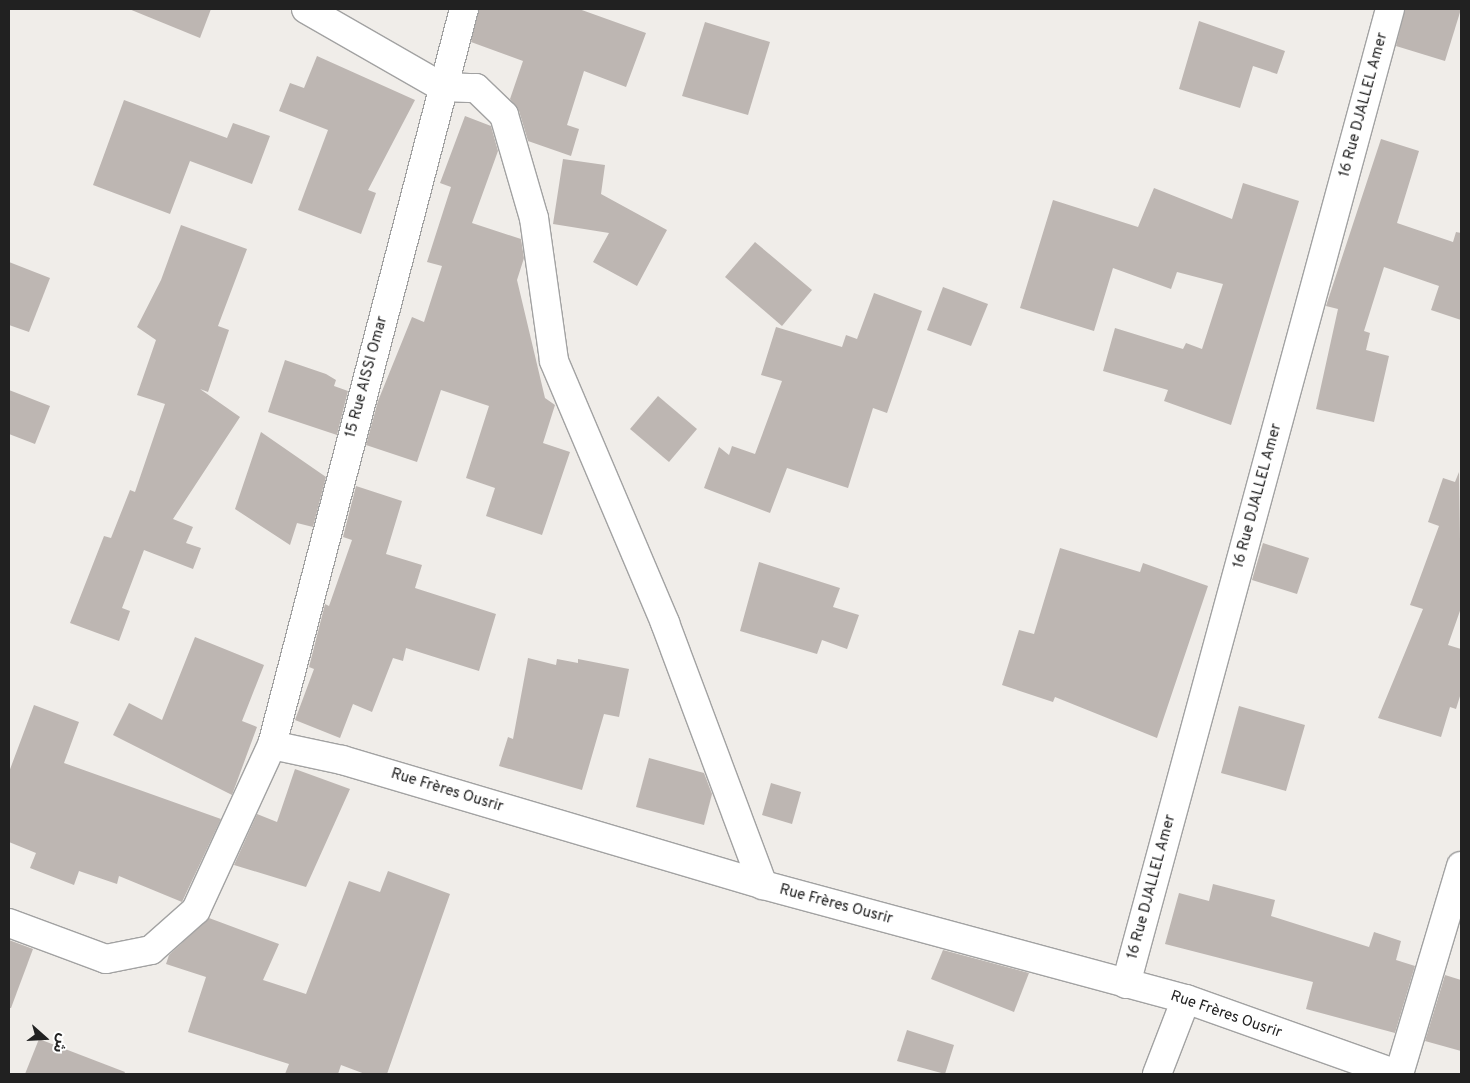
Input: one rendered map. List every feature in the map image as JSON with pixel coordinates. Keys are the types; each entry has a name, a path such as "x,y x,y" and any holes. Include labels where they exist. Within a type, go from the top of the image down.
{"street":[{"path":"306,9 442,87 476,88 504,115 534,218 554,361 665,623 763,886"},
{"name":"15 Rue AISSI Omar","path":"9,923 106,960 151,950 196,910 272,745 442,87 464,9"},
{"name":"16 Rue DJALLEL Amer","path":"1126,984 1390,9"},
{"name":"Rue Frères Ousrir","path":"272,745 342,760 763,886 1186,999 1398,1074"},
{"path":"1398,1074 1461,866"},
{"path":"1157,1074 1186,999"}],"building":[{"path":"129,9 211,9 200,38"},
{"path":"479,9 579,9 646,33 626,87 584,71 567,125 579,129 571,156 528,141 519,111 510,99 523,61 471,42"},
{"path":"1405,9 1461,9 1445,61 1396,46"},
{"path":"1199,21 1285,51 1277,74 1253,66 1240,108 1179,89"},
{"path":"705,22 770,42 748,115 682,96"},
{"path":"317,56 415,100 368,190 376,193 361,234 298,210 328,130 279,111 290,83 304,88"},
{"path":"124,100 227,138 233,123 270,136 252,184 190,161 170,214 93,185"},
{"path":"465,116 491,126 498,151 472,223 521,239 524,258 517,280 545,398 555,405 543,443 570,452 542,535 486,516 495,488 466,478 489,406 441,390 417,462 366,445 378,401 412,317 424,322 442,266 427,262 451,187 440,183"},
{"path":"1381,139 1419,151 1397,223 1453,242 1456,232 1461,233 1461,320 1431,310 1439,286 1384,267 1364,331 1370,333 1366,350 1389,356 1374,422 1316,409 1338,309 1326,306"},
{"path":"563,159 605,165 601,194 667,230 637,286 593,262 609,233 553,224"},
{"path":"1243,183 1299,201 1231,425 1164,401 1168,390 1103,371 1115,328 1183,349 1186,343 1202,349 1223,284 1177,272 1171,289 1113,268 1094,331 1020,308 1053,200 1138,227 1154,188 1232,219"},
{"path":"181,225 247,249 218,326 229,330 208,392 200,389 240,417 173,519 193,527 186,543 201,548 193,569 144,550 122,608 130,611 119,641 70,623 104,536 111,538 130,490 135,492 165,404 137,395 156,340 137,327 161,280"},
{"path":"755,242 812,290 782,326 725,277"},
{"path":"9,262 50,278 29,332 9,325"},
{"path":"943,287 988,304 971,346 927,330"},
{"path":"874,293 922,311 887,413 873,408 848,488 787,468 770,513 704,488 719,447 729,455 732,446 755,454 782,381 761,375 776,327 842,347 846,335 857,339"},
{"path":"285,360 326,374 336,380 334,386 348,391 337,435 268,412"},
{"path":"9,390 50,406 35,444 9,434"},
{"path":"658,396 697,429 669,462 630,429"},
{"path":"261,432 326,477 313,527 297,523 290,545 235,509"},
{"path":"1459,472 1461,608 1448,645 1461,649 1461,693 1456,709 1450,707 1441,737 1378,718 1423,609 1410,605 1439,526 1428,522 1443,478 1455,482"},
{"path":"356,486 402,501 386,554 422,565 415,588 496,614 479,671 406,648 403,661 393,658 372,712 353,704 340,738 295,720 314,669 309,667 325,604 329,606 352,540 343,537"},
{"path":"1263,543 1309,558 1297,594 1252,580"},
{"path":"1060,548 1140,572 1143,563 1208,586 1157,738 1055,697 1053,702 1002,685 1019,630 1034,634"},
{"path":"759,562 840,588 833,607 859,615 847,649 822,640 817,654 740,631"},
{"path":"195,637 264,665 242,721 257,727 232,795 113,735 129,703 162,720"},
{"path":"528,658 556,665 557,659 578,663 578,659 629,669 619,717 604,714 582,790 499,766 508,737 513,739"},
{"path":"34,705 79,722 64,763 221,819 182,902 119,876 117,884 79,871 74,885 30,868 36,853 9,842 9,772"},
{"path":"1239,706 1305,725 1286,791 1221,773"},
{"path":"649,758 704,773 712,794 704,825 636,807"},
{"path":"295,769 350,789 306,887 234,865 257,814 277,822"},
{"path":"771,783 801,792 792,824 762,815"},
{"path":"388,871 450,894 387,1074 365,1074 341,1065 338,1074 285,1074 289,1064 188,1032 206,977 166,964 169,955 209,918 279,944 263,980 306,994 349,881 380,892"},
{"path":"1213,884 1275,900 1271,916 1369,947 1374,932 1401,941 1396,960 1415,966 1395,1033 1306,1009 1313,982 1165,944 1179,893 1209,901"},
{"path":"9,940 33,949 11,1008 9,1008"},
{"path":"943,950 1029,973 1014,1012 931,979"},
{"path":"1445,975 1461,980 1461,1051 1425,1041"},
{"path":"907,1030 954,1045 945,1074 897,1061"},
{"path":"39,1039 125,1072 124,1074 25,1074"}]}
